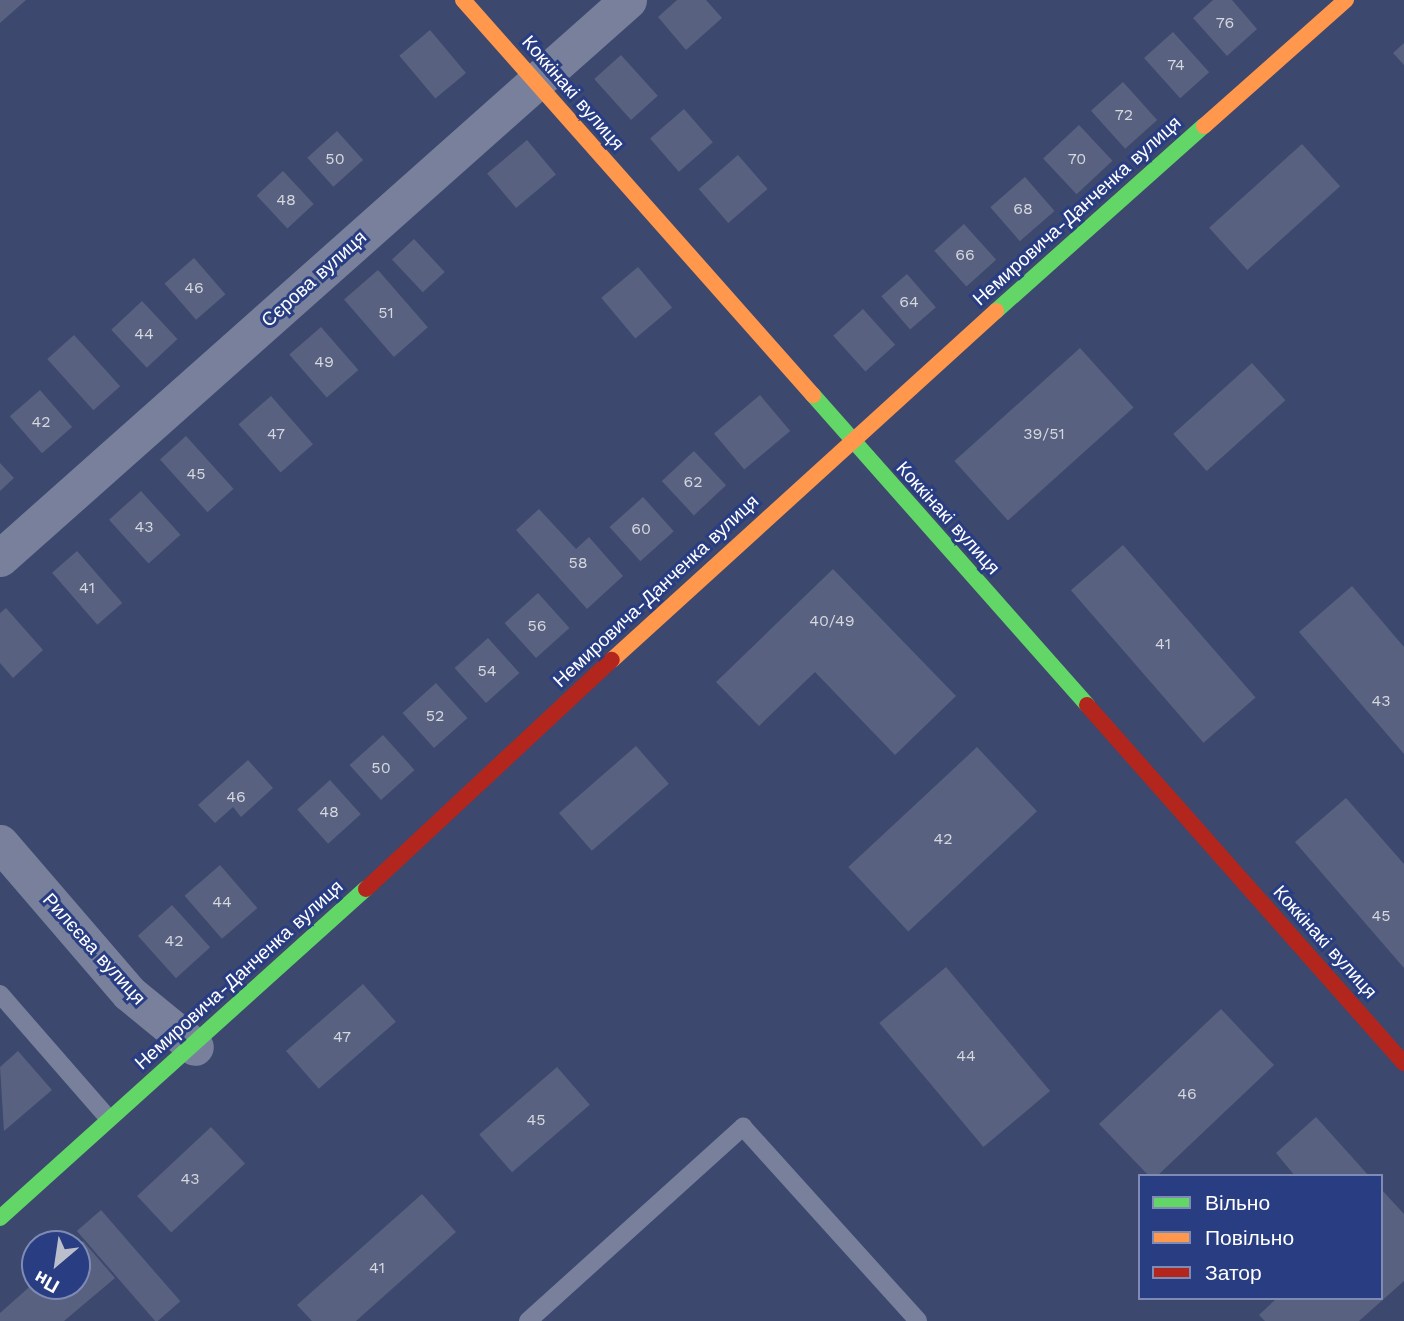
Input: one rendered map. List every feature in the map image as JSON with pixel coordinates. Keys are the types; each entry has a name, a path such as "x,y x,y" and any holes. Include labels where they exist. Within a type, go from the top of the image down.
{"street":[{"name":"Коккінакі вулиця","path":"463,0 1404,1063"},
{"name":"Сєрова вулиця","path":"0,558 628,0"},
{"name":"Немировича-Данченка вулиця","path":"0,1218 108,1118 195,1047 850,440 1346,0"},
{"name":"Рилєєва вулиця","path":"0,843 130,993 195,1047"}],"lane":[{"path":"0,994 108,1118"},
{"path":"528,1321 743,1127 918,1321"}],"building":[{"path":"0,0 26,0 0,23"},
{"path":"677,0 706,0 722,18 686,50 658,17"},
{"path":"1213,0 1232,0 1257,29 1227,56 1193,18"},
{"path":"430,30 466,73 435,99 399,56"},
{"path":"1173,32 1209,72 1180,98 1144,58"},
{"path":"1404,43 1404,65 1393,53"},
{"path":"621,55 658,96 631,120 594,79"},
{"path":"1123,82 1157,120 1125,149 1091,111"},
{"path":"684,109 713,142 679,172 650,139"},
{"path":"1079,125 1112,161 1077,194 1043,158"},
{"path":"337,131 363,160 333,187 307,158"},
{"path":"527,140 556,174 516,208 487,173"},
{"path":"1302,144 1340,186 1247,270 1209,228"},
{"path":"738,155 768,189 728,223 699,189"},
{"path":"283,171 314,204 287,228 257,196"},
{"path":"1025,177 1055,211 1020,241 990,207"},
{"path":"964,224 996,260 966,286 934,251"},
{"path":"414,239 445,272 423,292 392,259"},
{"path":"194,258 225,294 196,320 165,284"},
{"path":"638,267 672,308 635,338 601,298"},
{"path":"378,270 428,327 394,357 344,300"},
{"path":"907,274 936,307 910,330 881,296"},
{"path":"142,301 177,339 147,368 111,330"},
{"path":"863,309 895,345 865,371 833,336"},
{"path":"321,327 358,370 327,398 289,355"},
{"path":"74,335 120,386 93,410 47,359"},
{"path":"1080,348 1134,407 1008,521 954,461"},
{"path":"1252,363 1285,400 1207,471 1173,434"},
{"path":"40,390 72,427 42,453 10,416"},
{"path":"760,395 790,431 744,470 714,434"},
{"path":"271,396 313,444 281,473 239,424"},
{"path":"186,436 234,489 207,512 160,459"},
{"path":"694,451 726,485 694,515 662,481"},
{"path":"0,463 14,478 0,491"},
{"path":"141,491 180,535 149,564 109,520"},
{"path":"643,497 674,531 640,561 610,527"},
{"path":"539,509 576,549 589,537 623,576 587,609 516,530"},
{"path":"1123,545 1256,697 1203,743 1071,590"},
{"path":"77,551 122,603 97,625 52,573"},
{"path":"833,569 956,696 895,755 815,672 759,726 716,682"},
{"path":"1352,586 1404,647 1404,754 1299,632"},
{"path":"538,593 569,628 536,658 505,623"},
{"path":"6,608 43,650 13,678 0,663 0,613"},
{"path":"488,638 519,673 486,703 455,668"},
{"path":"436,683 467,718 434,748 403,713"},
{"path":"383,735 414,770 381,800 350,765"},
{"path":"636,746 669,784 592,851 559,813"},
{"path":"977,747 1037,811 908,931 848,867"},
{"path":"248,760 273,788 241,817 233,807 215,823 198,805"},
{"path":"330,780 361,814 328,844 297,809"},
{"path":"1346,798 1404,864 1404,968 1295,842"},
{"path":"220,865 257,908 222,939 185,896"},
{"path":"172,905 210,947 176,978 138,936"},
{"path":"946,967 1050,1091 983,1147 879,1023"},
{"path":"363,984 396,1022 319,1089 286,1051"},
{"path":"1221,1009 1274,1065 1159,1174 1147,1174 1099,1124"},
{"path":"18,1051 52,1090 4,1131 0,1067"},
{"path":"557,1067 590,1105 512,1172 479,1135"},
{"path":"1316,1117 1367,1174 1293,1174 1276,1153"},
{"path":"211,1127 245,1164 171,1232 137,1196"},
{"path":"1383,1191 1404,1214 1404,1281 1383,1300"},
{"path":"422,1194 456,1232 356,1321 312,1321 297,1305"},
{"path":"101,1210 180,1301 158,1321 91,1247 91,1230 78,1230"},
{"path":"91,1250 115,1278 91,1298"},
{"path":"21,1294 21,1300 89,1300 64,1321 0,1321 0,1313"},
{"path":"1275,1300 1383,1300 1359,1321 1265,1321 1259,1315"}],"traffic: fast":[{"path":"996,311 1204,126"},
{"path":"813,395 1087,705"},
{"path":"0,1218 366,889"}],"traffic: slow":[{"path":"463,0 813,395"},
{"path":"1204,126 1346,0"},
{"path":"612,660 996,311"}],"traffic: jam":[{"path":"366,889 612,660"},
{"path":"1087,705 1404,1063"}]}
